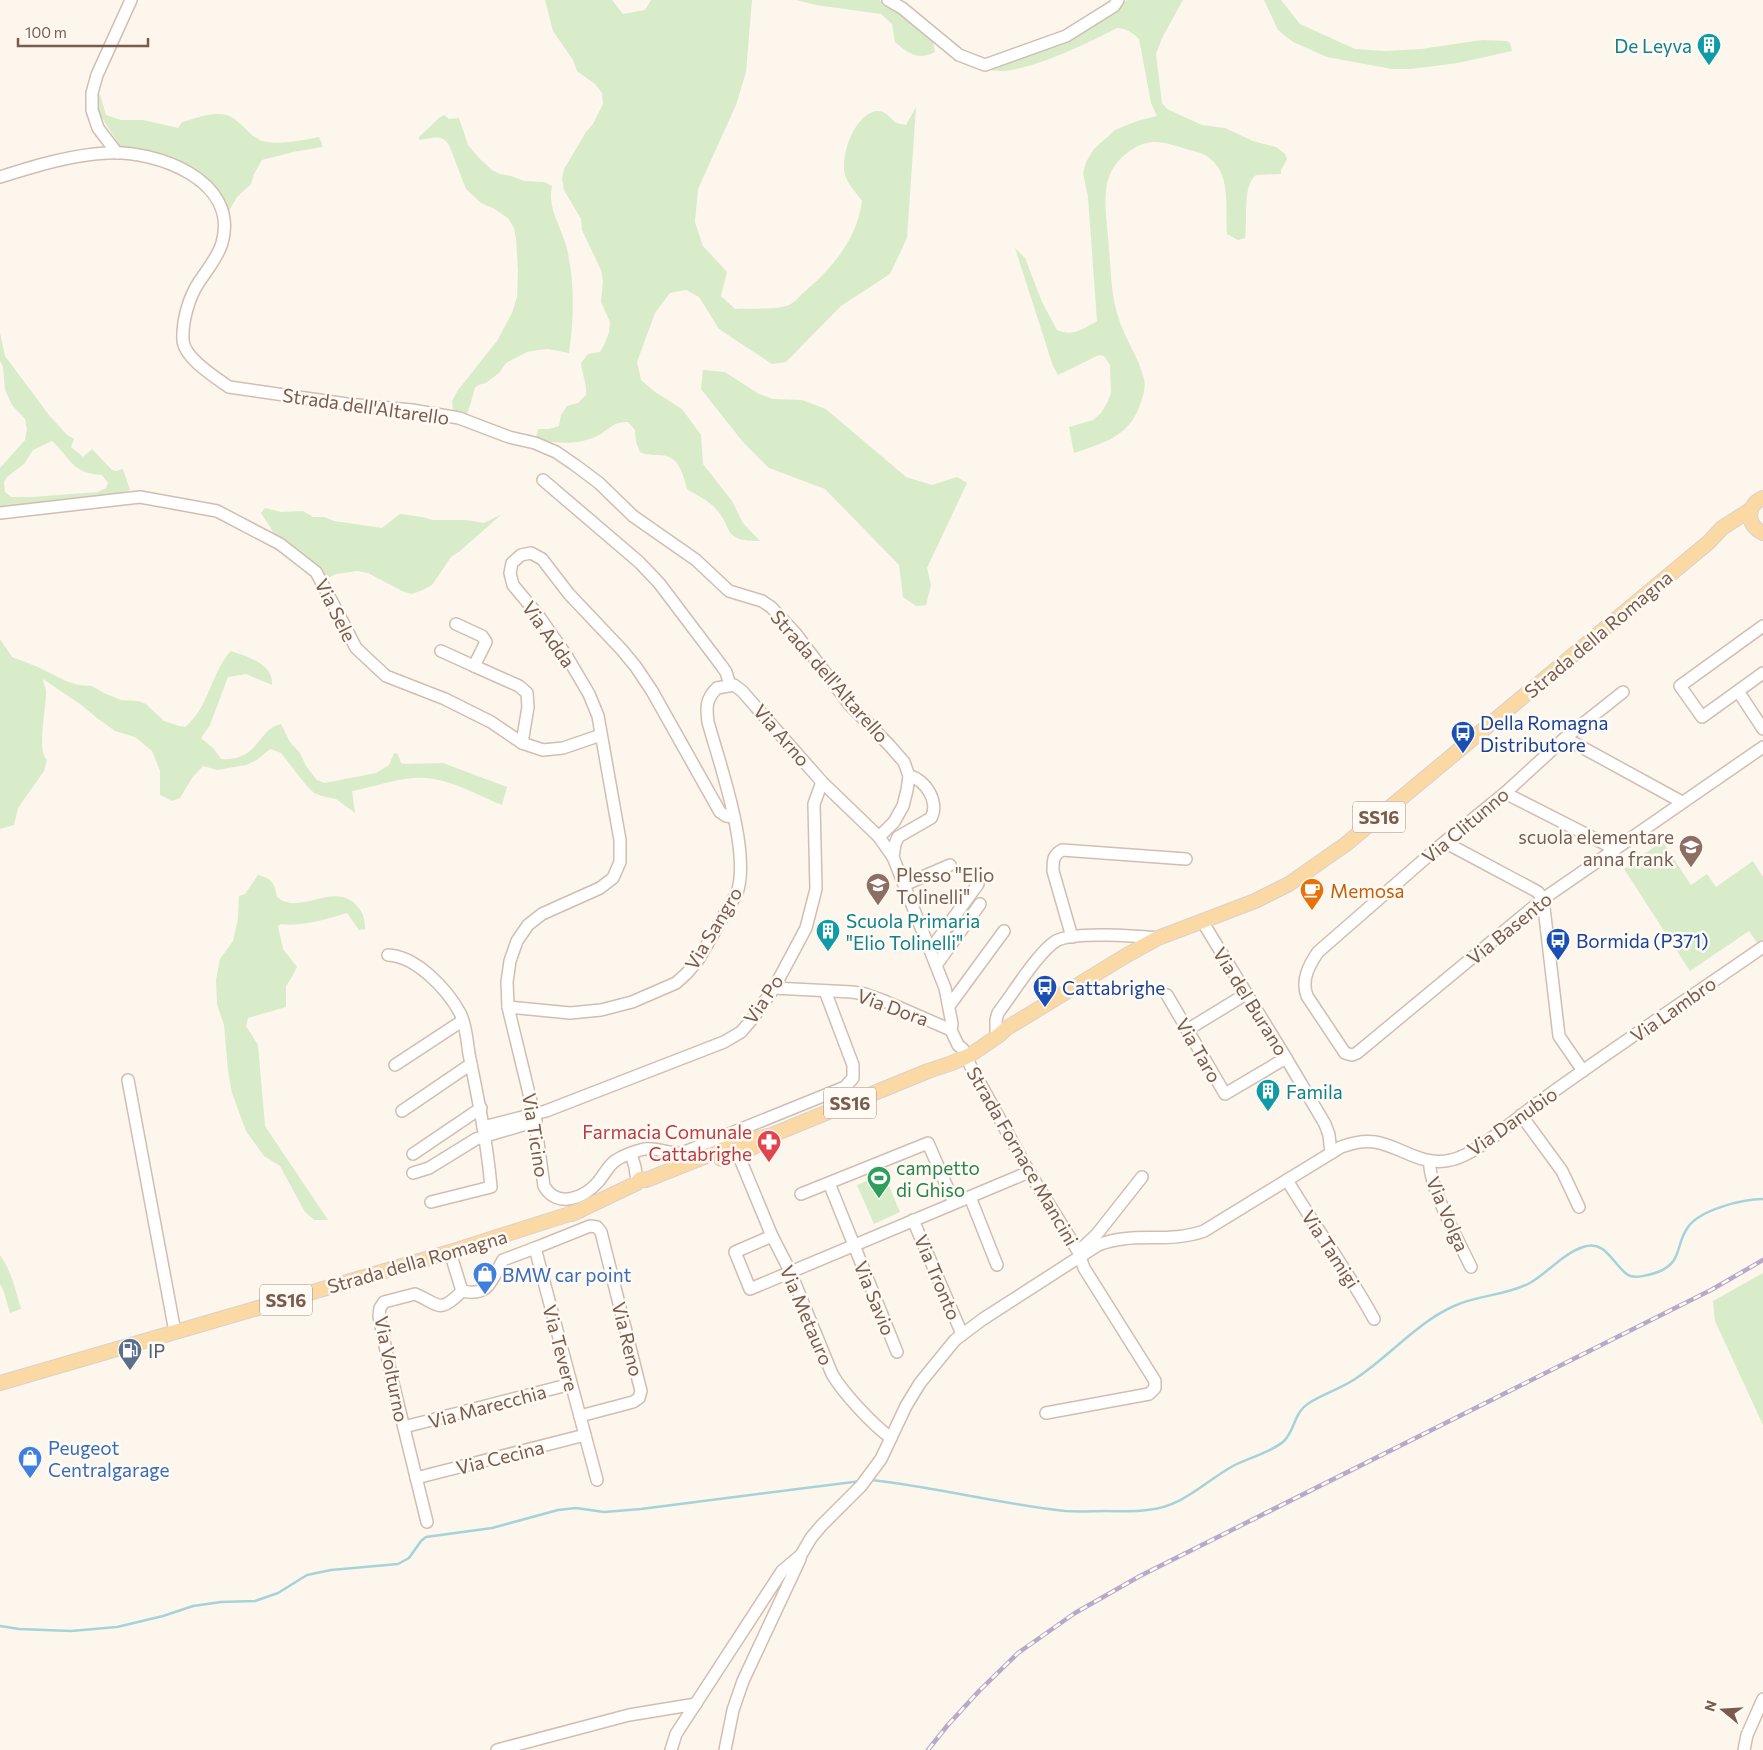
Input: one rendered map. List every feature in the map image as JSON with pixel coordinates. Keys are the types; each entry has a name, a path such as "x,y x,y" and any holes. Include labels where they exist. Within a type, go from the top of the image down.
{"main road":[{"name":"SS16","path":"1758,529 1750,520 1750,510 1756,502 1763,498"},
{"name":"Strada della Romagna","path":"0,1383 450,1252 627,1196 642,1184 741,1150 772,1135 952,1063 966,1051 998,1036 1001,1030 1158,938 1254,901 1289,884 1346,844 1710,542 1722,528 1750,510"},
{"name":"Strada della Romagna","path":"1710,542 1734,529 1758,529"}],"street":[{"path":"117,153 98,128 92,110 92,93 97,75 131,0"},
{"path":"888,0 902,8 959,56 985,65 1066,36 1114,6 1118,0"},
{"name":"Strada dell'Altarello","path":"0,177 74,157 117,153 149,157 170,164 206,184 218,198 223,212 225,230 222,244 197,284 189,303 184,324 183,341 185,348 194,359 214,376 230,387 450,416 556,452 599,483 633,516 696,560 729,591 762,601 771,607 796,634 854,710 904,762 909,776 921,781 930,794 934,805 934,812 931,818 898,837 893,857"},
{"name":"Via Arno","path":"543,480 639,562 659,583 726,672 730,685 738,687 742,691 822,782 879,837 893,857 937,964 949,1006 952,1032"},
{"name":"Via Sele","path":"0,514 140,497 217,511 280,544 316,572 338,610 356,648 386,676 445,698 491,722 522,742 543,750 564,748 601,735"},
{"name":"Via Adda","path":"508,1007 507,982 510,961 517,941 528,925 542,914 600,888 613,878 620,862 620,840 598,716 589,694 566,655 538,615 513,585 510,573 512,562 521,555 531,553 542,559 569,594 622,650 652,691 720,812 726,816 734,817"},
{"path":"456,624 482,636 486,642 474,666"},
{"path":"1763,626 1680,686 1702,717 1763,673"},
{"path":"441,651 519,686 527,693 528,707 522,742"},
{"name":"Via Sangro","path":"508,1007 570,1013 601,1010 632,1002 676,982 698,960 737,893 741,882 741,866 734,817 708,722 706,708 707,700 717,688 730,685"},
{"path":"1738,691 1763,729"},
{"name":"Via Clitunno","path":"1310,962 1318,952 1447,840 1505,793 1565,738 1623,692"},
{"path":"1565,738 1682,802"},
{"name":"Via Basento","path":"1310,962 1304,981 1304,989 1307,996 1343,1051 1350,1055 1355,1054 1543,899 1763,747"},
{"path":"879,837 894,822 903,806 909,776"},
{"name":"Via Po","path":"413,1174 429,1168 476,1139 484,1131 535,1118 546,1111 724,1042 741,1032 774,988 806,928 816,889 814,804 822,782"},
{"path":"1505,793 1615,849"},
{"path":"1447,840 1450,845 1538,892 1543,899 1560,1036 1583,1072"},
{"path":"1072,937 1053,871 1053,860 1056,854 1062,850 1186,859"},
{"path":"904,885 950,864"},
{"path":"930,950 978,884"},
{"path":"937,964 980,904"},
{"name":"Via del Burano","path":"1202,921 1286,1058 1336,1150"},
{"path":"949,1006 1004,931"},
{"path":"1001,1030 996,1020 998,1013 1045,950 1056,941 1072,937 1127,935 1158,938"},
{"name":"Via Lambro","path":"1583,1072 1763,947"},
{"path":"388,955 404,958 432,977 460,1014 481,1108 491,1187 431,1202"},
{"name":"Via Dora","path":"774,988 865,994 952,1032"},
{"path":"642,1184 631,1154 645,1149 654,1149 673,1154 682,1153 845,1087 853,1078 853,1065 824,991"},
{"path":"1188,1030 1246,994"},
{"name":"Via Taro","path":"1167,995 1225,1094 1286,1058"},
{"name":"Via Ticino","path":"508,1007 535,1118 544,1186 549,1194 556,1199 566,1200 588,1191 598,1183 616,1160 631,1154"},
{"path":"395,1065 462,1020"},
{"path":"952,1032 966,1051"},
{"name":"Strada Fornace Mancini","path":"966,1051 970,1065 1029,1172 1079,1254 1084,1268 1155,1381 1155,1388 1149,1394 1046,1413"},
{"path":"402,1111 471,1064"},
{"name":"Via Danubio","path":"1079,1254 1117,1238 1177,1238 1204,1231 1336,1150 1357,1142 1374,1142 1410,1156 1430,1161 1450,1160 1471,1152 1583,1072"},
{"path":"128,1080 175,1332"},
{"path":"413,1154 481,1108"},
{"path":"1521,1115 1562,1171 1578,1207"},
{"path":"802,1194 928,1143 954,1203"},
{"name":"Via Metauro","path":"741,1150 741,1166 790,1272 836,1382 869,1418 891,1438"},
{"name":"Via Volga","path":"1430,1161 1429,1170 1436,1191 1471,1267"},
{"path":"772,1236 735,1252 750,1289 1029,1172"},
{"path":"1079,1254 1142,1177"},
{"name":"Via Tamigi","path":"1287,1180 1358,1290 1374,1319"},
{"name":"Via Savio","path":"829,1184 897,1352"},
{"path":"970,1197 997,1265"},
{"name":"Via Tronto","path":"913,1220 962,1334"},
{"name":"Via Reno","path":"535,1248 590,1226 597,1227 601,1232 641,1391 639,1398 633,1402 580,1416"},
{"path":"450,1252 462,1291 473,1294 488,1288 503,1260 535,1248"},
{"name":"Via Tevere","path":"535,1248 597,1480"},
{"name":"Strada Fornace Mancini","path":"671,1750 676,1734 782,1571 801,1555 821,1526 860,1486 881,1459 906,1406 920,1382 938,1358 962,1334 1079,1254"},
{"name":"Via Volturno","path":"427,1522 379,1316 380,1308 384,1302 415,1294 433,1304 443,1306 452,1301 462,1291"},
{"name":"Via Marecchia","path":"404,1427 571,1384"},
{"name":"Via Cecina","path":"416,1478 585,1435"},
{"path":"725,1750 733,1710 743,1681 801,1555"},
{"path":"1744,1750 1747,1735 1763,1699"},
{"path":"497,1750 629,1715 696,1704"}],"green space":[{"path":"545,0 612,0 623,14 645,10 651,0 752,0 746,72 736,105 698,189 695,222 703,246 727,272 721,296 735,309 784,307 795,301 824,274 849,240 855,228 862,201 845,175 845,158 850,137 861,120 868,114 879,111 896,123 906,125 916,107 907,238 890,274 841,306 786,362 772,364 719,329 699,297 686,290 670,293 655,313 637,362 641,380 655,392 682,409 701,435 703,464 732,501 743,523 760,541 739,539 733,536 714,507 687,489 684,477 676,462 666,456 649,455 640,452 636,442 635,430 628,422 614,425 597,436 582,441 559,443 536,439 538,429 549,429 559,426 561,415 567,406 578,403 586,395 581,363 588,354 600,352 609,332 610,322 601,302 603,281 601,270 582,230 581,219 564,190 562,179 564,169 586,132 593,124 603,104 602,93 595,84 577,71 573,60 553,31"},
{"path":"796,0 879,0 912,23 933,41 935,52 929,55 918,56 904,49 895,42 892,24 881,14 816,5"},
{"path":"1127,0 1183,0 1162,38 1156,54 1162,103 1167,109 1202,125 1225,128 1253,141 1276,147 1285,154 1287,159 1281,174 1256,175 1252,180 1247,195 1245,238 1238,240 1227,234 1224,182 1216,164 1206,155 1168,144 1153,142 1134,148 1121,158 1115,166 1111,172 1106,189 1106,213 1113,291 1121,324 1142,371 1145,382 1144,389 1135,416 1122,432 1105,442 1074,453 1069,427 1093,420 1101,413 1111,393 1110,365 1104,356 1099,355 1058,375 1053,366 1015,248 1025,258 1042,302 1057,330 1068,333 1073,332 1097,321 1088,197 1083,173 1086,162 1094,149 1115,130 1137,121 1157,116 1151,103 1139,39 1123,29 1117,28 1072,50 1034,64 1000,71 988,69 1113,11"},
{"path":"1264,0 1281,0 1300,24 1355,49 1385,51 1421,49 1482,40 1507,41 1510,43 1512,51 1458,63 1411,69 1392,69 1327,57 1293,42 1278,30"},
{"path":"100,94 106,115 121,120 143,120 178,128 182,122 206,115 220,114 232,117 253,136 263,141 288,142 319,137 322,147 262,160 251,184 237,197 229,211 215,187 120,146 99,113 96,103"},
{"path":"444,115 449,119 459,118 468,145 492,170 524,181 544,182 552,186 553,211 567,249 572,288 573,314 569,353 548,349 538,350 527,352 506,363 499,373 486,383 475,388 467,415 453,412 452,401 458,390 497,341 512,313 517,297 516,239 514,228 508,218 481,203 466,189 446,141 439,138 420,140 418,138"},
{"path":"0,333 5,356 49,415 67,435 74,439 71,447 83,457 92,449 112,470 123,469 130,490 115,495 0,508 0,468 25,440 27,429 25,419 12,405 5,390 3,367 0,361","holes":["52,441 78,468 92,474 102,475 108,483 106,488 98,492 32,497 11,497 5,492 4,482 7,477 24,464 33,450"]},
{"path":"703,370 725,372 759,394 773,399 802,400 826,409 906,477 932,485 957,477 967,483 927,568 931,585 926,605 916,606 903,597 899,565 825,489 769,468 743,442 701,389"},
{"path":"265,508 281,512 303,511 313,517 324,517 334,521 382,528 400,514 433,520 466,520 484,523 502,514 451,557 432,585 412,594 402,591 368,573 357,571 336,574 326,579 273,534 261,513"},
{"path":"0,639 12,657 66,681 78,685 92,686 121,700 138,701 146,704 164,721 185,727 200,710 219,669 231,651 251,658 264,666 269,672 272,685 246,674 228,677 210,725 201,738 214,749 221,759 234,759 243,756 267,732 281,724 306,766 317,780 325,783 376,773 389,765 394,753 398,754 401,763 443,763 507,787 502,805 448,782 436,779 413,778 352,791 355,813 336,799 314,793 281,753 270,749 257,760 246,765 217,770 203,766 192,778 180,798 172,801 160,795 160,771 152,751 135,737 115,731 43,679 46,697 42,747 47,760 44,771 18,808 14,825 0,829"},
{"path":"1662,841 1691,885 1707,874 1716,887 1753,861 1763,877 1763,939 1757,943 1749,931 1690,971 1624,869"},
{"path":"258,875 272,882 277,897 286,902 307,902 339,896 349,899 358,907 364,920 365,929 359,930 347,913 314,922 281,924 278,926 283,949 297,967 286,986 286,1007 248,1018 246,1026 258,1045 265,1126 328,1220 314,1220 305,1212 280,1166 264,1156 246,1131 232,1093 224,1025 217,1004 216,980 220,959 233,941 238,919 239,896 245,894"},
{"name":"campetto di Ghiso","path":"884,1174 900,1212 874,1224 857,1185"},
{"path":"0,1255 10,1274 21,1309 10,1313 0,1284"},
{"path":"1763,1273 1763,1425 1715,1321 1713,1301"}],"waterway":[{"path":"871,1480 1065,1511 1142,1511 1160,1508 1193,1493 1233,1466 1279,1445 1288,1437 1297,1416 1304,1407 1355,1379 1427,1321 1440,1313 1463,1302 1510,1291 1528,1284 1568,1254 1591,1245 1603,1249 1628,1275 1634,1277 1658,1272 1666,1268 1675,1258 1688,1227 1702,1215 1733,1203 1763,1199"},
{"path":"0,1626 19,1629 71,1631 117,1627 163,1616 193,1606 221,1602 255,1601 278,1593 307,1575 331,1570 398,1564 409,1558 426,1537 492,1528 558,1510 576,1508 604,1512 641,1509 861,1481"}],"railway":[{"path":"928,1750 979,1691 1018,1653 1075,1613 1140,1576 1711,1290 1763,1260"}],"place":[{"name":"De Leyva","path":"1709,66"},
{"name":"Della Romagna Distributore","path":"1463,754"},
{"name":"scuola elementare anna frank","path":"1691,868"},
{"name":"Plesso \"Elio Tolinelli\"","path":"878,906"},
{"name":"Memosa","path":"1312,911"},
{"name":"Scuola Primaria \"Elio Tolinelli\"","path":"828,952"},
{"name":"Bormida (P371)","path":"1558,961"},
{"name":"Cattabrighe","path":"1045,1008"},
{"name":"Famila","path":"1268,1112"},
{"name":"Farmacia Comunale Cattabrighe","path":"769,1163"},
{"name":"campetto di Ghiso","path":"879,1199"},
{"name":"BMW car point","path":"485,1295"},
{"name":"IP","path":"130,1371"},
{"name":"Peugeot Centralgarage","path":"30,1479"}]}
